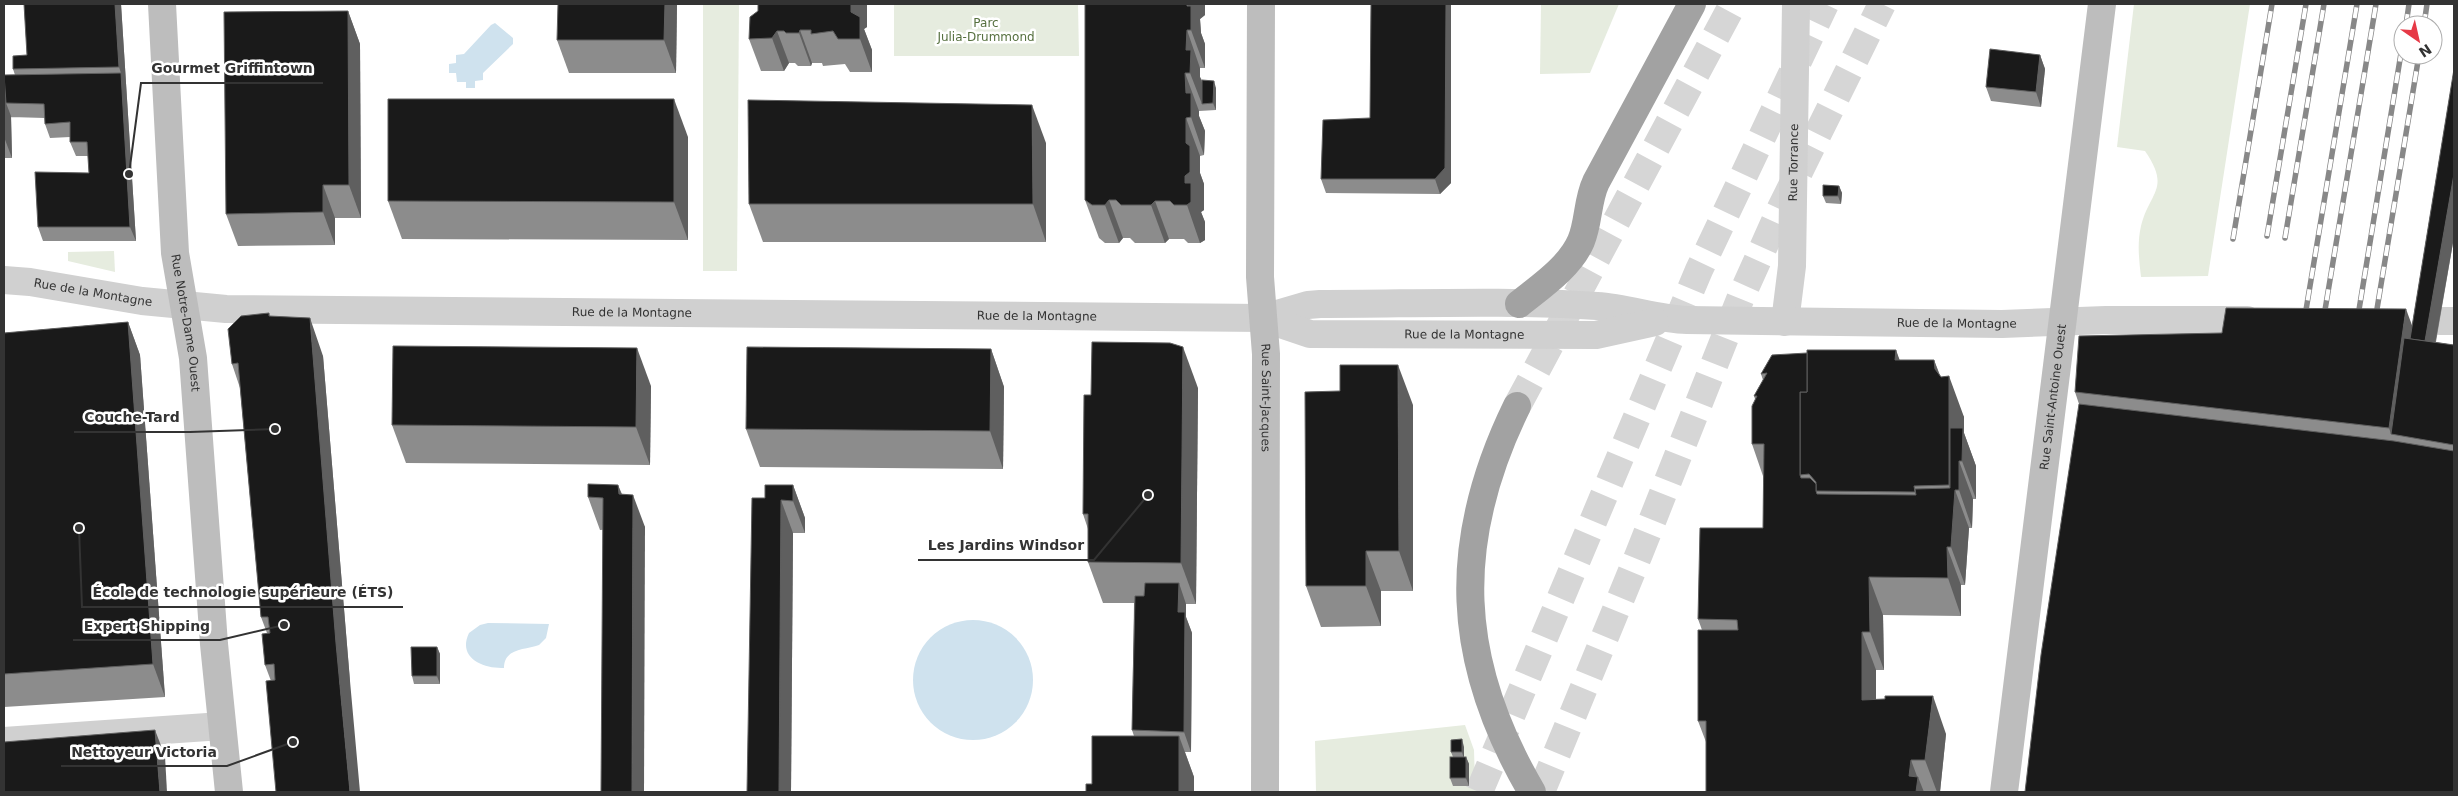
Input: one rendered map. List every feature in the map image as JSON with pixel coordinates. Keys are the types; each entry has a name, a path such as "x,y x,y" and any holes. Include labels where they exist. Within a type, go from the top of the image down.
{"highway":[{"path":"1519,304 1562,267 1578,247 1584,231 1588,203 1596,182 1692,4"},
{"path":"1517,406 1499,443 1481,498 1472,554 1470,611 1474,648 1488,699 1504,739 1532,792"}],"main road":[{"name":"Rue Notre-Dame Ouest","path":"162,4 175,254 192,358 229,792"},
{"name":"Rue Saint-Jacques","path":"1261,4 1260,277 1266,354 1265,792"},
{"name":"Rue Saint-Antoine Ouest","path":"2004,792 2102,4"}],"street":[{"name":"Rue Torrance","path":"1785,322 1792,266 1796,4"},
{"name":"Rue de la Montagne","path":"4,280 30,282 142,301 226,309 1263,318 1308,305 1519,304 1599,306 1667,319 1785,322 2002,324 2062,321 2247,320"},
{"name":"Rue de la Montagne","path":"1263,318 1310,334 1586,335 1596,335 1667,319"},
{"path":"4,741 222,726"}],"green space":[{"path":"703,4 739,4 737,271 703,271"},
{"name":"Parc Julia-Drummond","path":"894,4 1078,4 1079,56 894,56"},
{"path":"1541,4 1619,4 1590,73 1540,74"},
{"path":"2134,4 2250,4 2208,276 2141,277 2140,232 2145,214 2156,190 2157,174 2145,151 2117,147"},
{"path":"114,251 115,272 68,261 68,252"},
{"path":"1465,725 1474,750 1475,781 1479,792 1316,792 1315,741"}],"water":[{"path":"495,23 513,38 513,44 483,73 483,80 475,81 475,88 466,88 466,82 457,82 456,73 449,73 449,64 456,63 456,55 464,54"},
{"path":"973,620 996,624 1016,637 1029,657 1033,680 1029,703 1016,723 996,736 973,740 950,736 930,723 917,703 913,680 917,657 930,637 950,624"},
{"path":"488,623 549,624 546,638 539,645 511,653 505,661 504,668 496,668 474,660 466,649 469,633 480,625"}],"building":[{"path":"24,4 115,4 119,67 13,69 13,56 27,55"},
{"path":"558,4 665,4 664,40 557,40"},
{"path":"758,4 851,4 851,12 860,17 860,39 838,39 833,31 811,34 811,30 800,30 799,33 777,31 772,38 749,39 750,17 758,11"},
{"path":"1085,4 1187,4 1187,6 1191,6 1191,30 1187,30 1186,50 1191,50 1190,73 1185,73 1186,93 1191,93 1191,117 1186,118 1186,143 1190,146 1190,172 1185,176 1185,183 1191,183 1191,202 1187,205 1174,205 1170,201 1155,201 1151,205 1121,205 1116,200 1109,200 1105,205 1092,205 1085,200"},
{"path":"1371,4 1446,4 1445,168 1435,179 1321,179 1323,120 1370,118"},
{"path":"348,11 349,185 323,185 323,212 226,214 224,12"},
{"path":"1990,49 2040,55 2036,92 1986,87"},
{"path":"2454,69 2454,174 2425,341 2410,339"},
{"path":"121,73 130,227 38,227 35,172 89,173 87,142 70,142 70,122 45,124 44,104 6,103 4,75"},
{"path":"1202,80 1214,81 1213,103 1202,104"},
{"path":"388,99 674,99 674,202 388,201"},
{"path":"748,100 1032,105 1033,204 749,204"},
{"path":"1823,185 1839,186 1838,196 1823,196"},
{"path":"2226,308 2406,309 2389,428 2075,392 2079,336 2222,333"},
{"path":"269,313 269,316 310,318 350,792 276,792 266,681 275,680 274,664 265,665 262,634 270,633 268,617 261,617 238,363 232,364 228,329 241,316"},
{"path":"128,322 153,664 4,674 4,333"},
{"path":"2404,338 2454,345 2454,445 2391,434"},
{"path":"1092,342 1170,343 1183,347 1181,563 1088,562 1088,514 1083,514 1084,395 1091,395"},
{"path":"393,346 637,348 636,427 392,425"},
{"path":"747,347 991,349 990,431 746,429"},
{"path":"1807,350 1896,350 1895,360 1934,360 1935,369 1941,377 1949,376 1949,485 1914,486 1915,492 1816,491 1816,482 1809,474 1800,475 1800,392 1807,392"},
{"path":"1807,353 1807,392 1800,392 1800,475 1801,478 1810,478 1816,484 1817,494 1916,495 1915,489 1950,488 1950,428 1963,428 1962,461 1959,461 1959,490 1955,490 1951,547 1947,547 1948,578 1869,577 1870,632 1862,632 1862,700 1885,699 1885,696 1933,696 1925,760 1911,760 1909,776 1918,777 1916,792 1706,792 1706,721 1698,721 1698,630 1738,630 1737,620 1698,619 1700,528 1763,528 1764,444 1752,444 1752,406 1757,396 1754,396 1767,373 1761,374 1772,355"},
{"path":"1340,365 1398,365 1399,551 1366,551 1366,586 1306,586 1305,392 1340,391"},
{"path":"2079,404 2394,441 2454,451 2454,792 2025,792 2041,655"},
{"path":"588,484 618,485 619,494 633,495 632,792 601,792 603,498 588,497"},
{"path":"765,485 793,485 793,501 781,500 779,792 747,792 752,498 765,498"},
{"path":"1145,583 1179,583 1178,612 1185,612 1184,732 1132,730 1135,596 1144,596"},
{"path":"411,647 437,647 437,676 412,676"},
{"path":"155,730 160,792 4,792 4,742"},
{"path":"1092,736 1179,736 1179,792 1086,792 1086,784 1092,784"},
{"path":"1462,739 1462,752 1451,752 1451,740"},
{"path":"1450,757 1466,757 1466,778 1450,778"}],"tunnel":[{"path":"1517,406 1733,4"},
{"path":"1479,792 1699,270 1825,4"},
{"path":"1541,792 1639,554 1741,297 1781,208 1882,4"}],"railway":[{"path":"2233,239 2272,4"},
{"path":"2267,236 2306,4"},
{"path":"2285,238 2324,4"},
{"path":"2304,322 2357,4"},
{"path":"2323,322 2376,4"},
{"path":"2407,15 2409,4"},
{"path":"2425,15 2427,4"},
{"path":"2357,322 2399,65"},
{"path":"2375,321 2417,65"}],"place":[{"name":"Gourmet Griffintown","path":"129,174"},
{"name":"Couche-Tard","path":"275,429"},
{"name":"Les Jardins Windsor","path":"1148,495"},
{"name":"École de technologie supérieure (ÉTS)","path":"79,528"},
{"name":"Expert Shipping","path":"284,625"},
{"name":"Nettoyeur Victoria","path":"293,742"}]}
